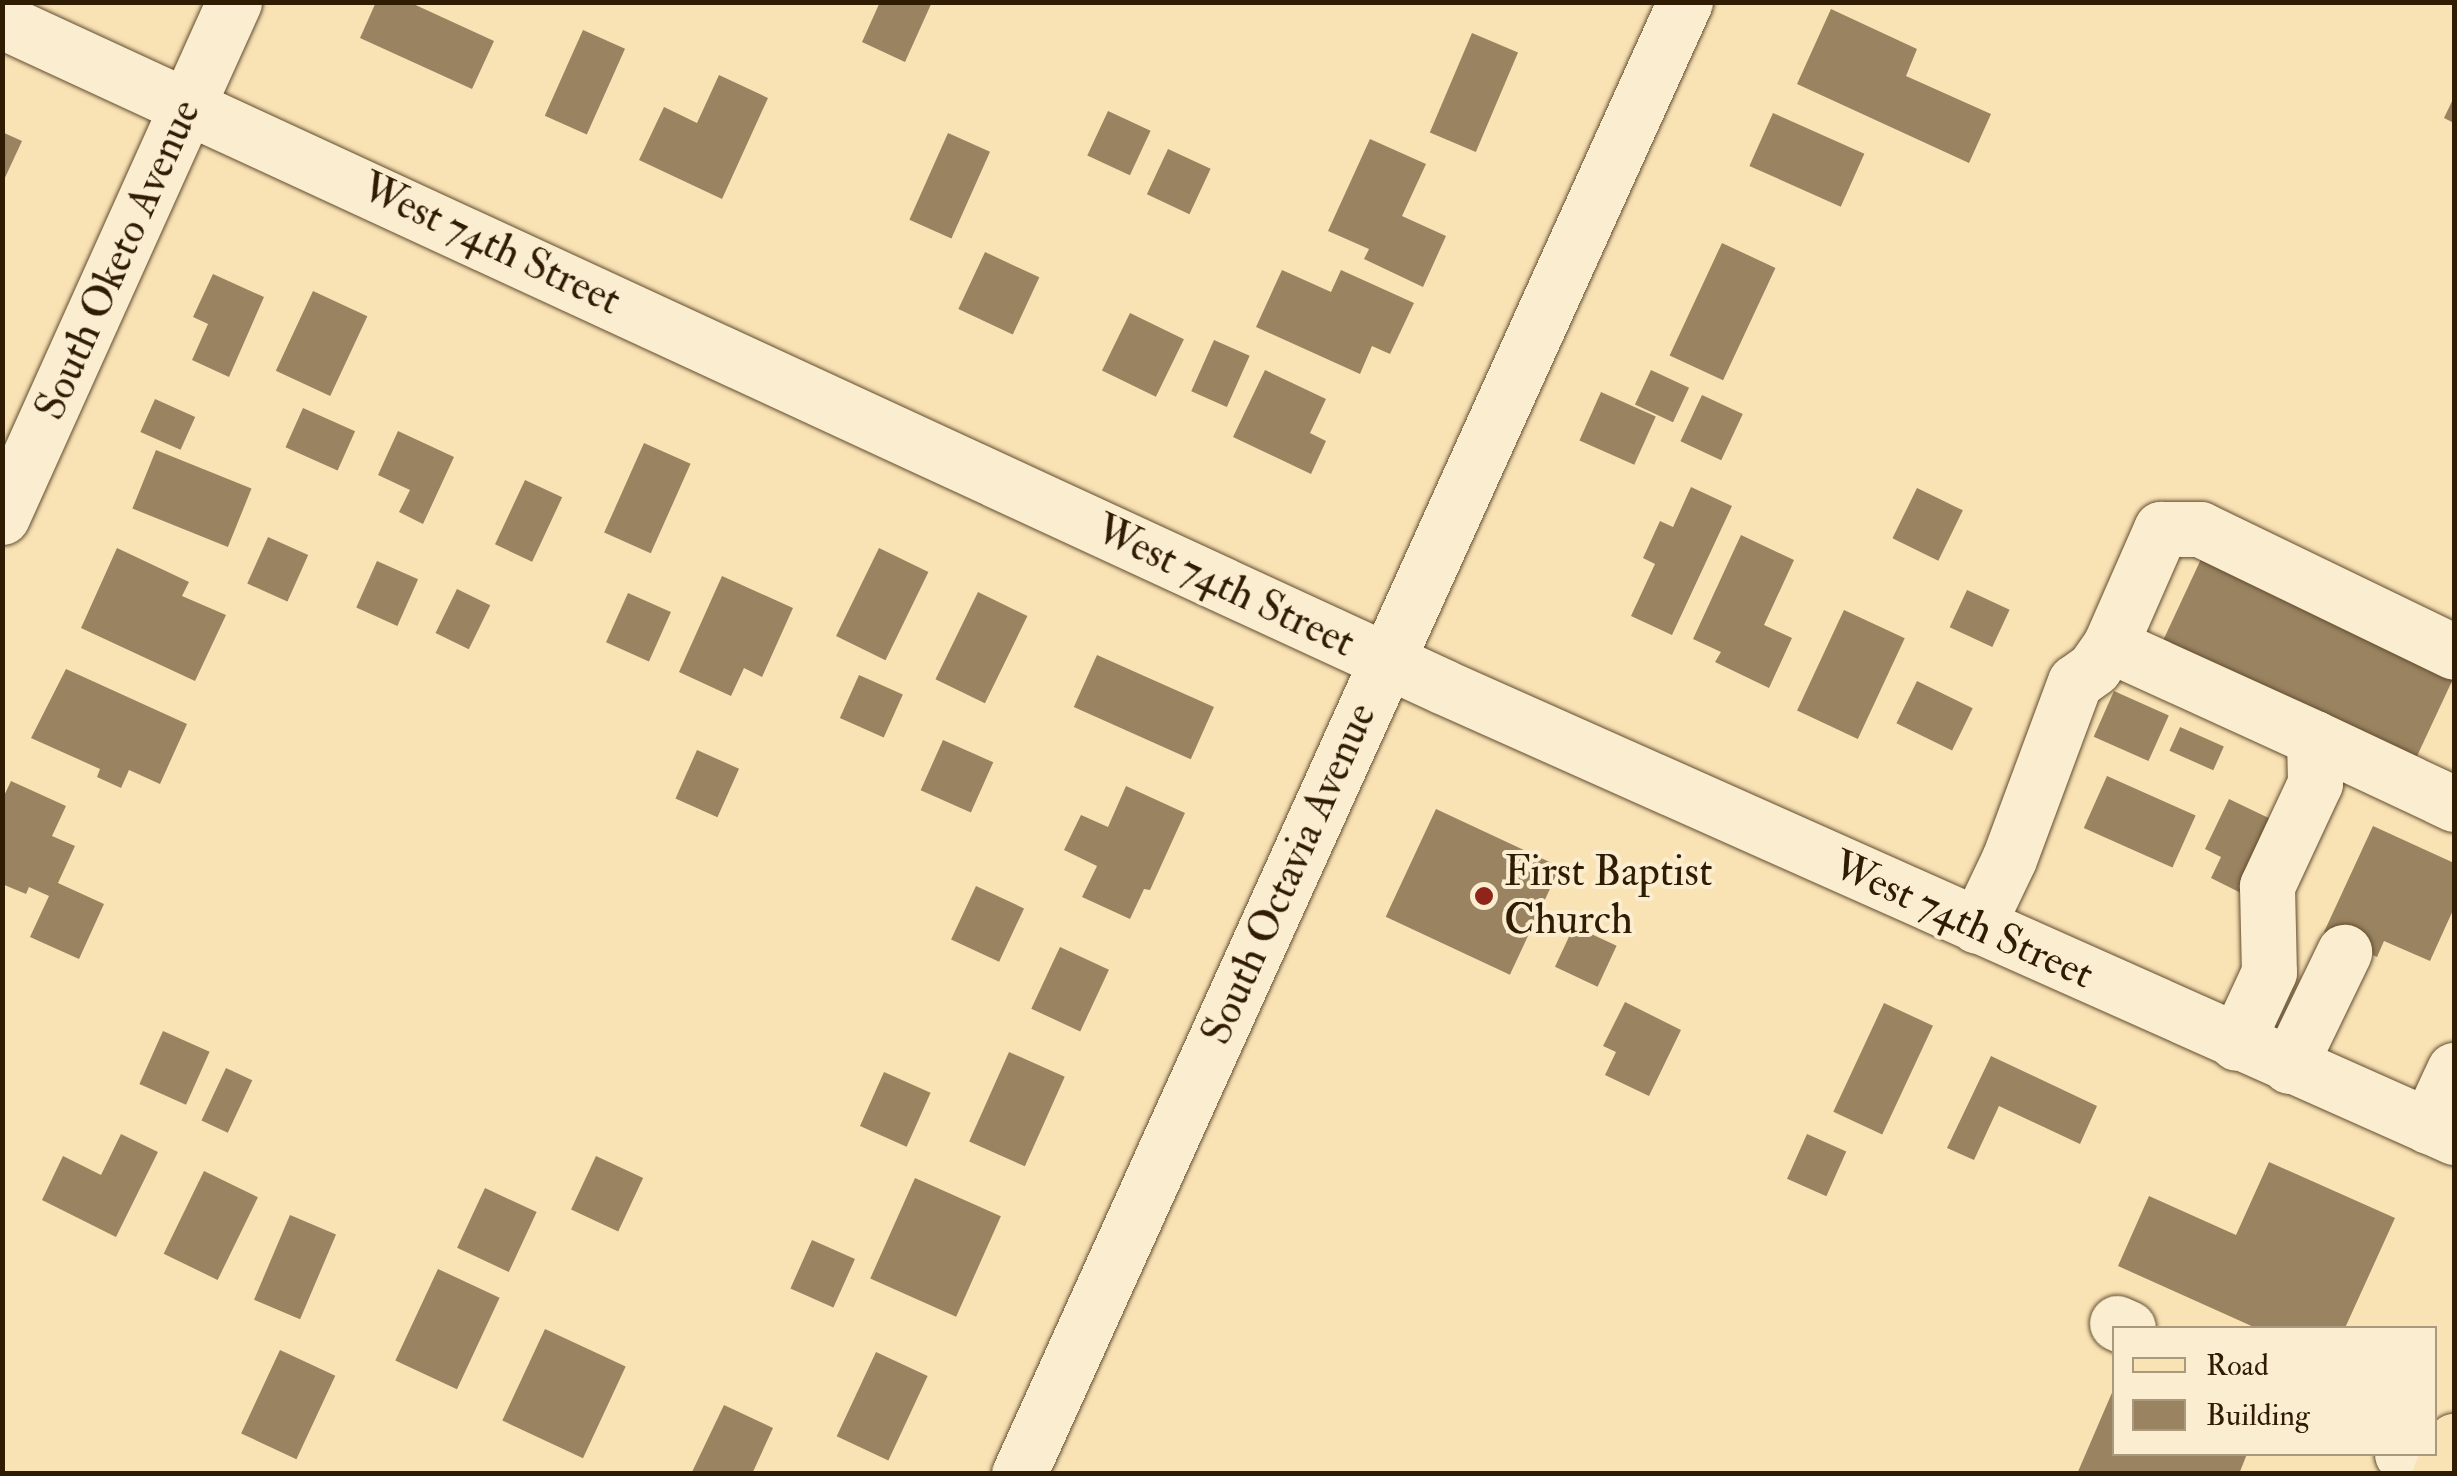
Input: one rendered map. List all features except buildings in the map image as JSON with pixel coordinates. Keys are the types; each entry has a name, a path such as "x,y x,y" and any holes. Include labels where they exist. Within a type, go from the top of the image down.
{"street":[{"name":"South Oketo Avenue","path":"2,517 234,2"},
{"name":"South Octavia Avenue","path":"1019,1474 1685,2"},
{"name":"West 74th Street","path":"2,20 1385,660 2442,1132"},
{"path":"1977,926 2010,858 2075,682 2094,668 2110,645 2160,529 2200,530 2454,652"},
{"path":"2110,645 2454,804"},
{"path":"2236,1043 2269,972 2267,886 2315,783 2314,738"},
{"path":"2290,1066 2344,952"},
{"path":"2442,1132 2454,1070"}],"place":[{"name":"First Baptist Church","path":"1484,896"}]}
